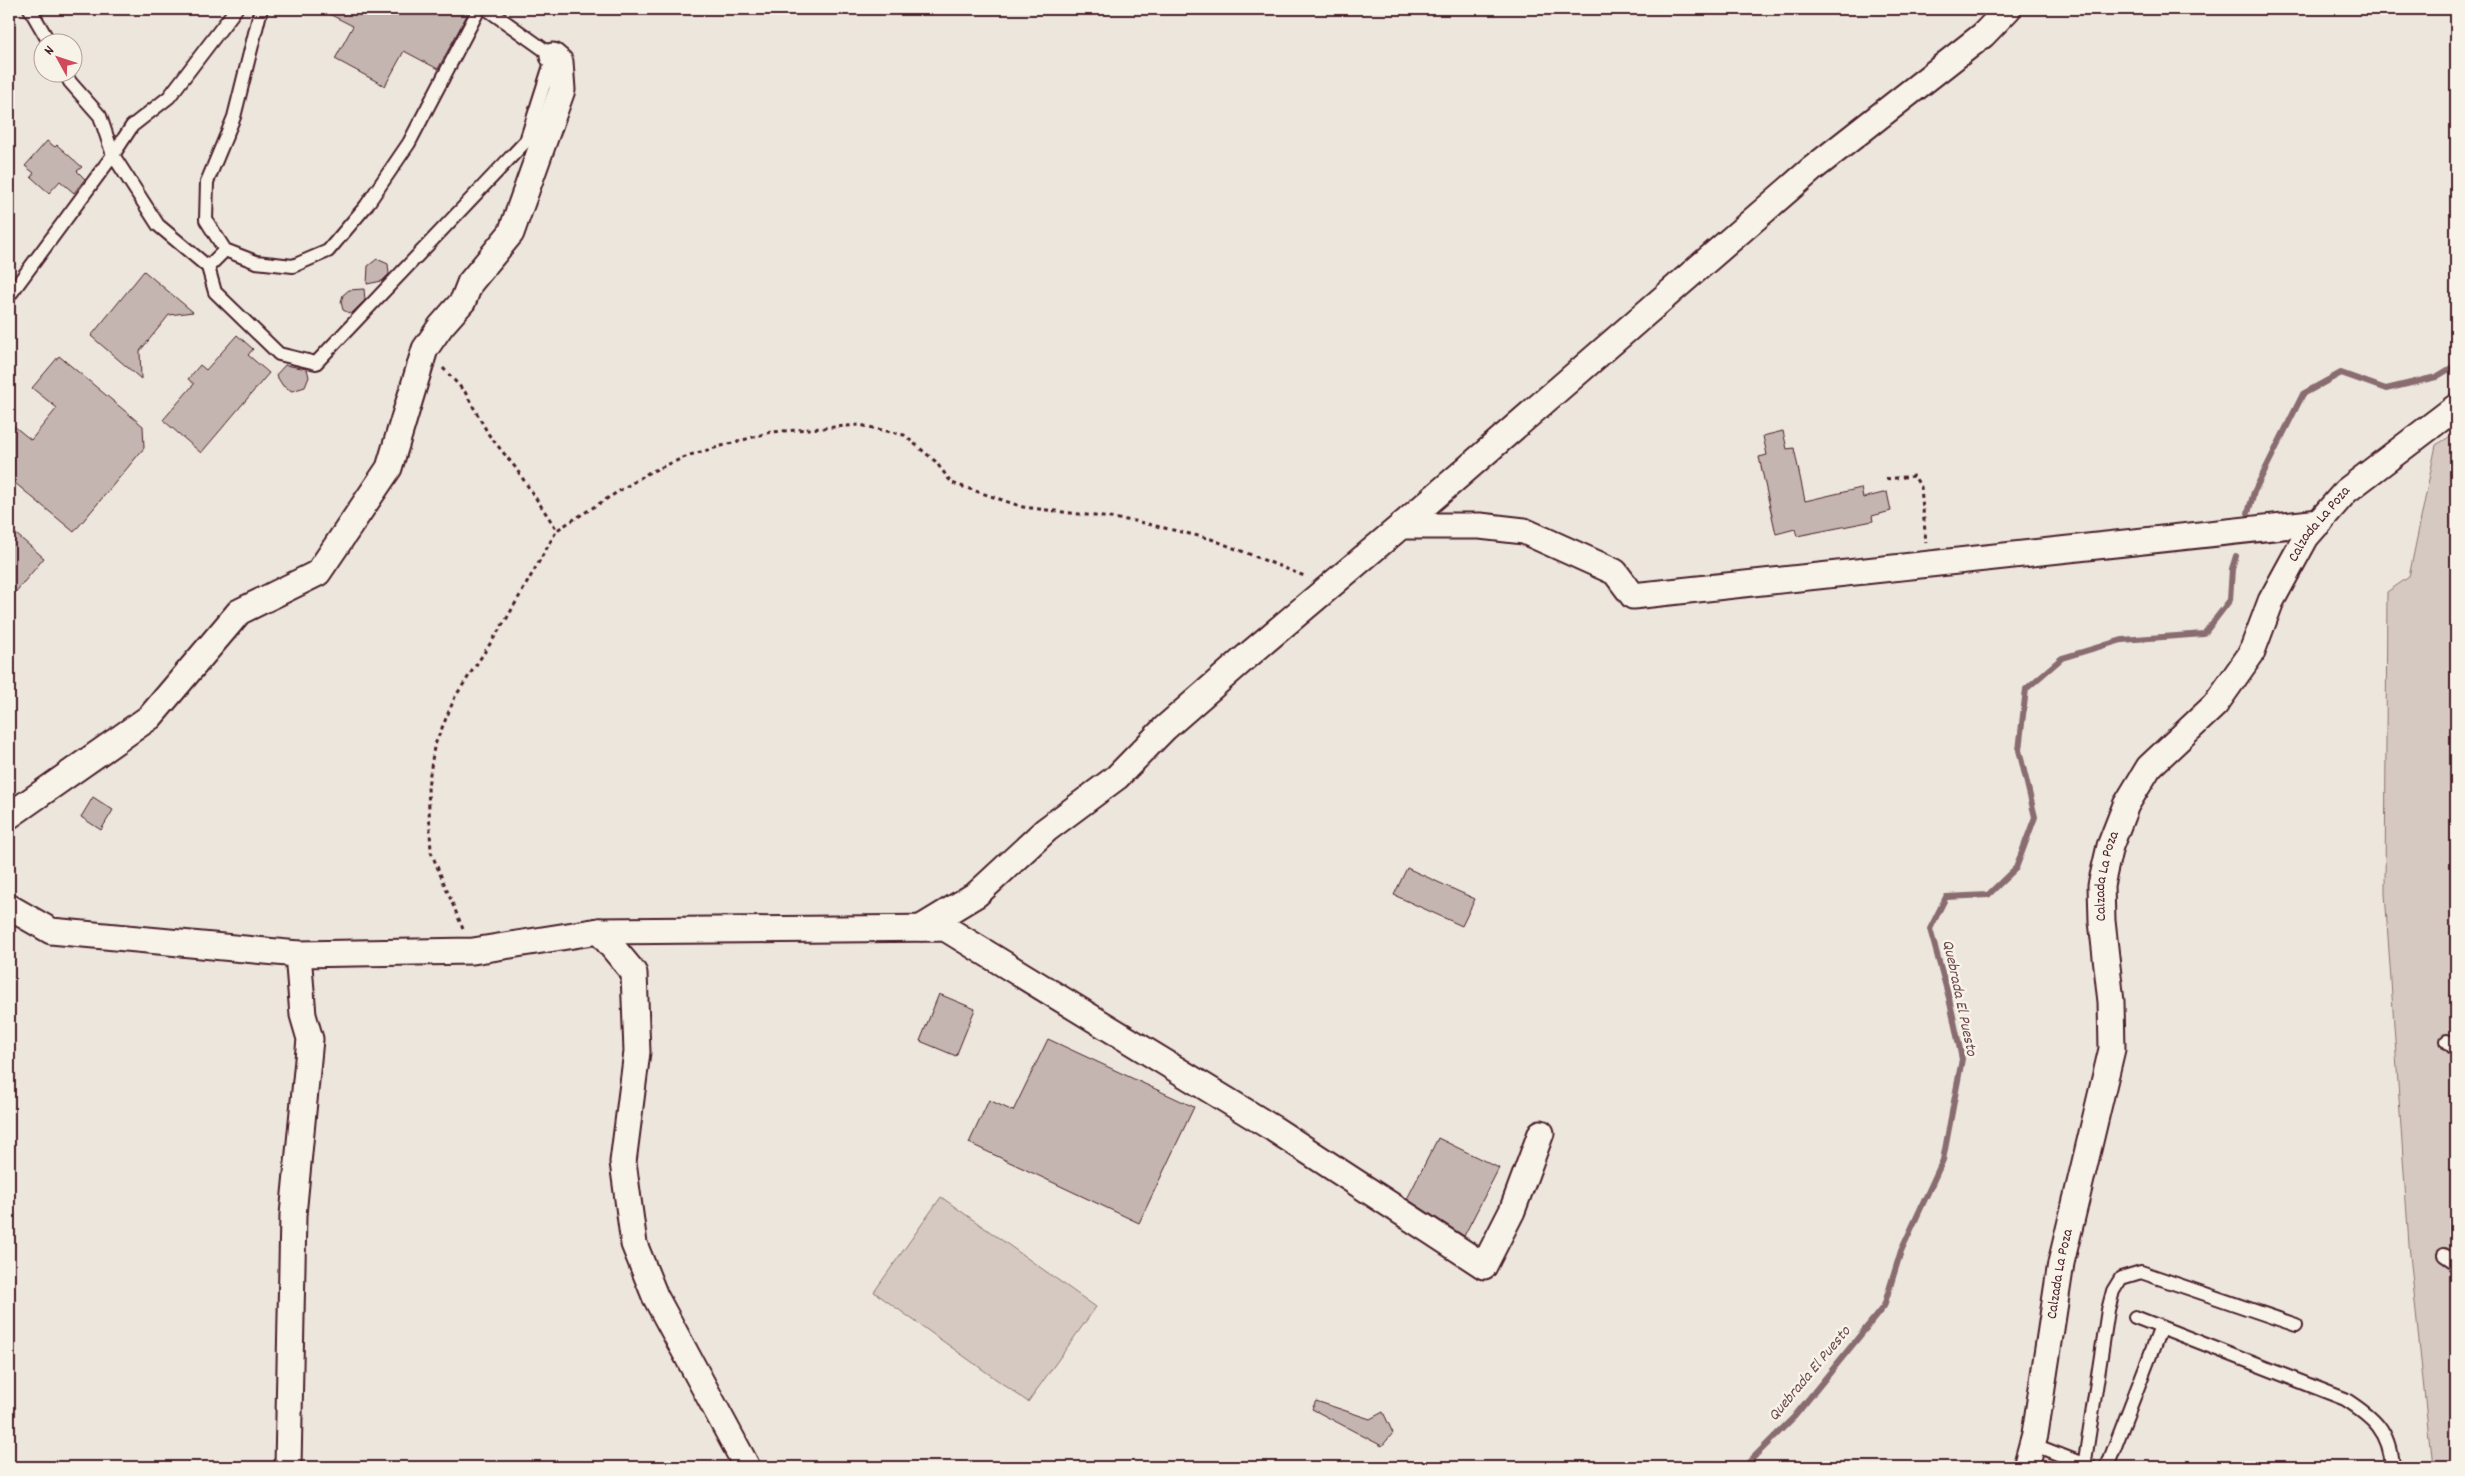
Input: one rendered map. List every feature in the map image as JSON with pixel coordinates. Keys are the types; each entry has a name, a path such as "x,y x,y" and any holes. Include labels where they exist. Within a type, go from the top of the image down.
{"street":[{"path":"921,928 977,894 1046,830 1117,777 1165,728 1812,169 1982,35 2008,9"},
{"path":"9,816 150,717 239,612 318,573 389,468 425,349 440,326 463,301 470,283 511,233 562,90 560,62 553,56"},
{"name":"Calzada La Poza","path":"2029,1456 2061,1262 2112,1049 2111,1002 2102,921 2101,885 2110,846 2126,805 2149,767 2215,705 2251,654 2271,601 2306,537 2346,492 2456,407"},
{"path":"1401,526 1480,526 1524,531 1615,572 1633,596 2320,522"},
{"path":"9,907 51,931 298,954 473,951 599,931 945,928 1274,1129 1484,1266 1512,1211 1541,1133"},
{"path":"599,931 634,973 637,1052 623,1162 634,1244 655,1296 747,1467"},
{"path":"288,1467 293,1215 310,1039 303,1015 298,954"}],"lane":[{"path":"30,9 43,32"},
{"path":"9,296 114,155 132,126 169,97 236,9"},
{"path":"261,9 234,118 207,182 206,220 226,250 256,262 293,266 328,251 366,206 409,143 479,9"},
{"path":"70,82 100,116 114,155 158,225 208,267 215,292 279,354 316,363 526,141 553,56 487,9"},
{"path":"208,267 226,250"},
{"path":"2444,1255 2456,1263"},
{"path":"2029,1456 2087,1467 2108,1310 2113,1291 2121,1278 2140,1272 2296,1325"},
{"path":"2135,1317 2346,1398 2370,1416 2384,1432 2392,1467"},
{"path":"2108,1467 2161,1327"}],"path":[{"path":"425,349 465,392 489,435 515,467 557,530"},
{"path":"473,951 431,852 428,787 434,747 455,697 507,618 557,530 648,473 690,455 771,432 860,425 904,435 935,461 952,483 1023,507 1135,521 1211,539 1329,586"},
{"path":"1886,479 1914,476 1921,487 1929,564"}],"shaded area":[{"path":"2456,433 2456,1467 2432,1467 2409,1245 2385,893 2387,592 2409,577 2436,445"},
{"path":"941,1197 1096,1307 1028,1402 874,1292"}],"building":[{"path":"319,9 455,9 467,15 438,69 404,51 385,86 335,59 353,26"},
{"path":"47,141 55,147 57,145 82,167 77,171 85,179 74,193 60,181 49,193 31,177 34,173 25,166"},
{"path":"377,259 388,264 389,274 382,281 367,284 368,266"},
{"path":"144,271 193,312 169,315 140,351 141,379 91,336"},
{"path":"364,289 365,300 351,314 343,310 341,302 343,295 349,290"},
{"path":"237,335 253,349 248,355 269,373 201,453 163,420 194,384 188,379 200,365 206,370"},
{"path":"59,356 143,426 144,448 74,532 9,478 9,422 31,440 57,408 32,388"},
{"path":"285,365 307,369 309,377 305,387 292,391 283,386 276,375"},
{"path":"1783,431 1787,449 1794,448 1805,501 1861,488 1863,498 1887,492 1891,511 1872,516 1873,521 1797,536 1795,529 1776,534 1759,457 1767,455 1763,436"},
{"path":"9,528 44,558 9,600"},
{"path":"93,797 113,810 101,830 81,817"},
{"path":"1407,868 1475,899 1462,926 1394,895"},
{"path":"939,994 975,1009 956,1056 920,1041"},
{"path":"1048,1039 1194,1107 1139,1223 969,1143 989,1100 1013,1111"},
{"path":"1438,1138 1499,1168 1464,1236 1407,1199"},
{"path":"1316,1401 1370,1419 1383,1412 1393,1433 1382,1446 1312,1409"}],"waterway":[{"name":"Quebrada El Puesto","path":"2248,513 2254,492 2303,394 2341,373 2386,389 2436,377 2456,365"},
{"name":"Quebrada El Puesto","path":"1744,1467 1794,1417 1884,1306 1901,1251 1943,1160 1962,1059 1949,998 1930,929 1946,897 1988,895 2016,868 2035,817 2019,750 2026,689 2062,658 2122,640 2204,634 2230,600 2232,569 2236,556"}]}
